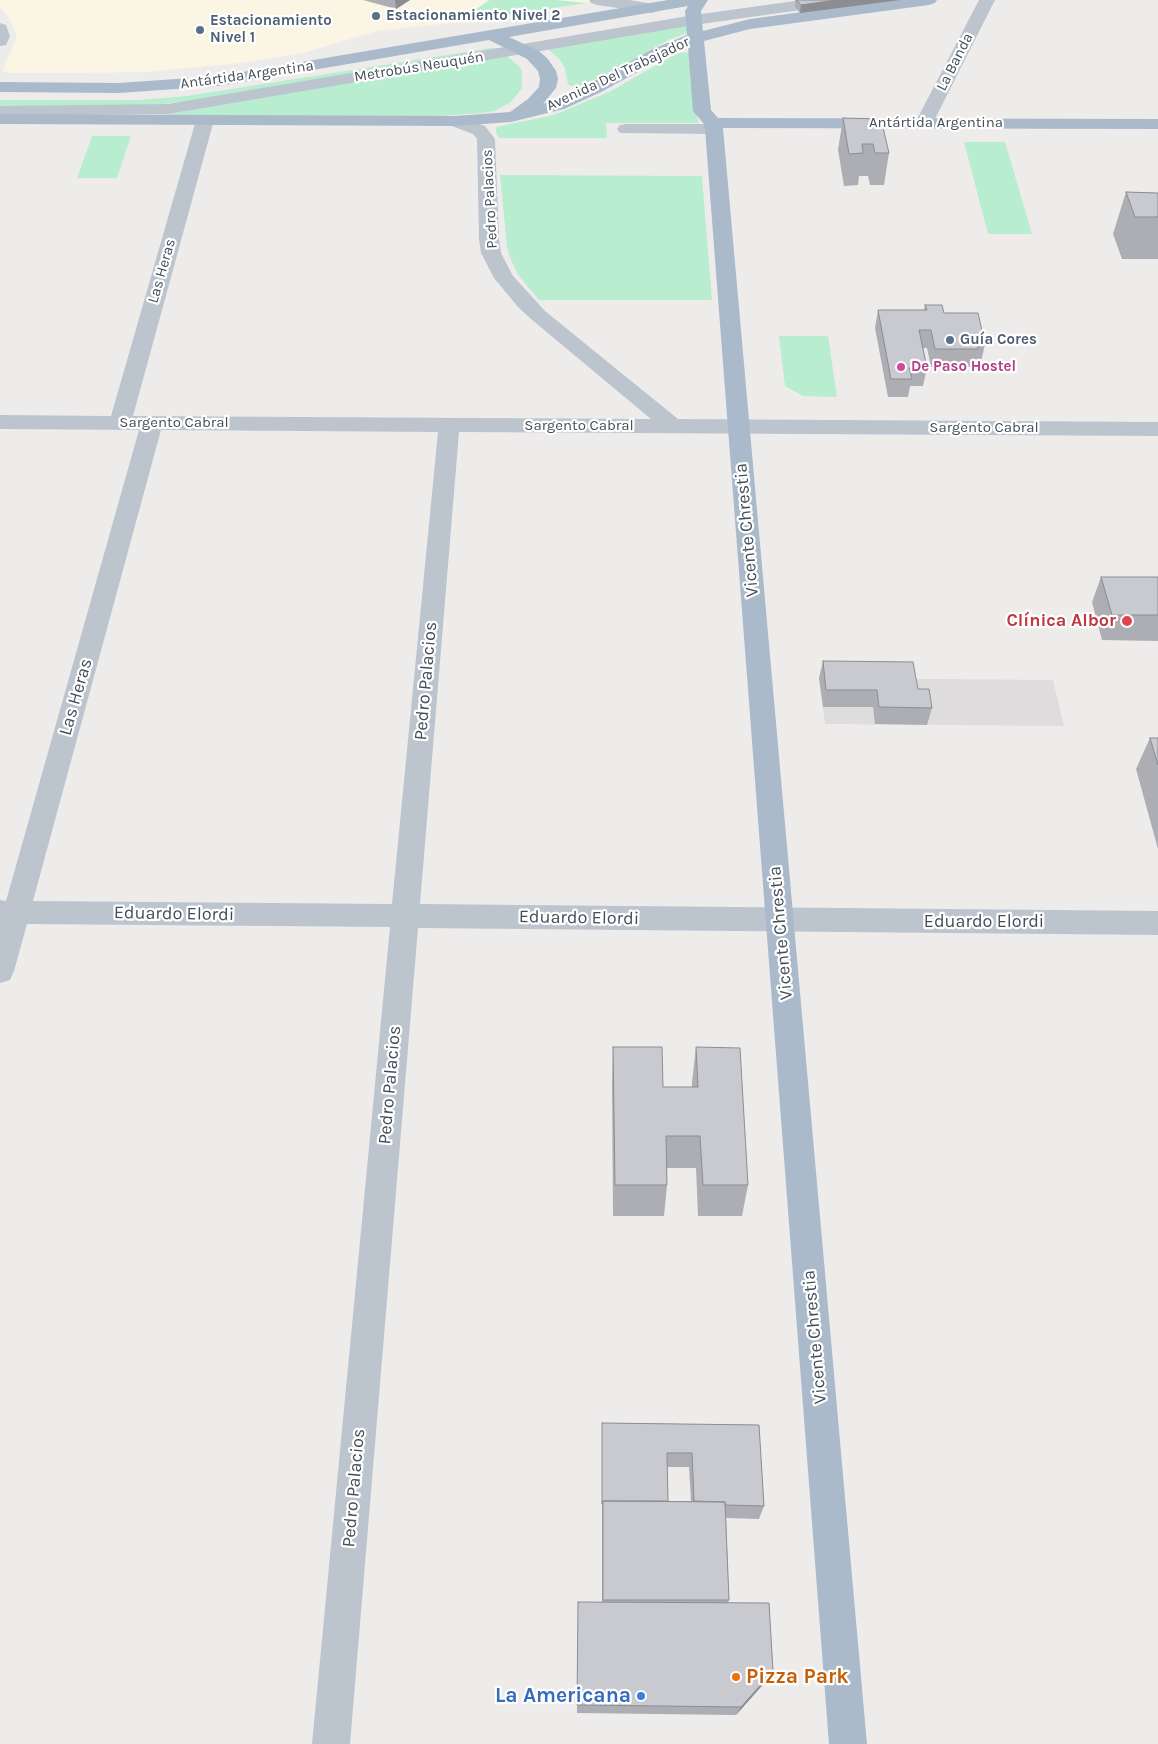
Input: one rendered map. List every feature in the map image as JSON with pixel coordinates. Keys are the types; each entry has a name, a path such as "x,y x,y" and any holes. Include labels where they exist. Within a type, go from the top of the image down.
{"main road":[{"name":"Avenida Del Trabajador","path":"492,35 652,8 704,10 750,24 928,0"},
{"name":"Avenida Del Trabajador","path":"455,121 511,117 543,110 578,96 659,53 696,38 704,10"},
{"path":"704,10 714,50"},
{"path":"492,35 517,46 542,63 549,79 546,88 534,103 511,117"},
{"name":"Antártida Argentina","path":"0,88 119,88 203,82 492,35"},
{"name":"Vicente Chrestia","path":"696,38 702,111 714,126"},
{"name":"Vicente Chrestia","path":"720,103 720,114 714,126 848,1744"},
{"path":"0,119 455,121"},
{"name":"Antártida Argentina","path":"714,126 924,123 1158,124"}],"street":[{"path":"597,0 652,8"},
{"path":"704,10 725,4 753,0"},
{"name":"Metrobús Neuquén","path":"0,111 116,112 168,109 704,10 776,0"},
{"name":"Metrobús Neuquén","path":"704,10 836,0"},
{"path":"858,0 735,16 733,20 738,22 900,0"},
{"name":"La Banda","path":"924,123 987,0"},
{"path":"0,28 2,36 0,42"},
{"name":"Metrobús Neuquén","path":"0,97 129,97 188,94 517,46"},
{"name":"Las Heras","path":"120,423 205,120"},
{"name":"Pedro Palacios","path":"455,121 479,130 486,139 489,239 491,253 504,278 538,315 673,426"},
{"name":"Antártida Argentina","path":"626,129 714,126"},
{"name":"Sargento Cabral","path":"0,422 1158,429"},
{"name":"Las Heras","path":"0,971 8,912 152,423"},
{"name":"Pedro Palacios","path":"331,1744 450,425"},
{"name":"Eduardo Elordi","path":"8,912 1158,924"}],"shaded area":[{"path":"0,0 606,0 459,22 377,31 303,53 241,63 146,72 11,73 2,71 17,36 11,21 0,7"},
{"path":"819,678 1053,680 1064,726 825,724"}],"green space":[{"path":"489,0 556,0 587,3 459,22"},
{"path":"689,25 693,31 668,40 617,70 579,86 570,86 568,84 565,68 560,60 549,50 549,49"},
{"path":"499,48 190,101 132,107 0,107 0,100 138,100 187,96"},
{"path":"690,53 692,57 698,123 606,123 607,138 499,138 496,132 496,127 554,115 609,92 676,54"},
{"path":"507,56 522,71 522,88 511,102 494,111 441,116 156,116"},
{"path":"92,136 131,136 117,178 77,178"},
{"path":"964,142 1005,142 1032,234 988,234"},
{"path":"500,175 702,176 712,300 539,300 519,276 511,260 507,247"},
{"path":"779,336 828,336 837,397 803,396 785,386"}],"building":[{"path":"797,0 836,0 801,5"},
{"path":"843,118 881,119 889,153 875,153 873,144 862,144 863,153 849,154"},
{"path":"1126,192 1158,193 1158,217 1135,217"},
{"path":"925,305 942,305 944,313 978,313 985,344 977,344 978,349 935,349 931,330 919,330 927,368 909,368 912,379 891,379 878,310 927,310"},
{"path":"1101,577 1158,577 1158,615 1112,615"},
{"path":"823,661 913,662 918,689 929,689 932,708 879,707 877,690 826,690"},
{"path":"1150,738 1158,738 1158,765"},
{"path":"613,1047 662,1047 663,1087 698,1087 696,1047 740,1048 748,1185 703,1185 700,1136 666,1136 667,1185 615,1185"},
{"path":"602,1423 759,1425 764,1506 725,1505 725,1502 694,1501 692,1453 667,1453 668,1501 603,1501 602,1504"},
{"path":"603,1501 725,1502 729,1600 603,1600"},
{"path":"578,1602 769,1603 773,1671 741,1707 577,1705"}],"place":[{"name":"Estacionamiento Nivel 2","path":"376,16"},
{"name":"Estacionamiento Nivel 1","path":"200,30"},
{"name":"Guía Cores","path":"950,340"},
{"name":"De Paso Hostel","path":"901,367"},
{"name":"Clínica Albor","path":"1127,621"},
{"name":"Pizza Park","path":"736,1677"},
{"name":"La Americana","path":"641,1696"}]}
